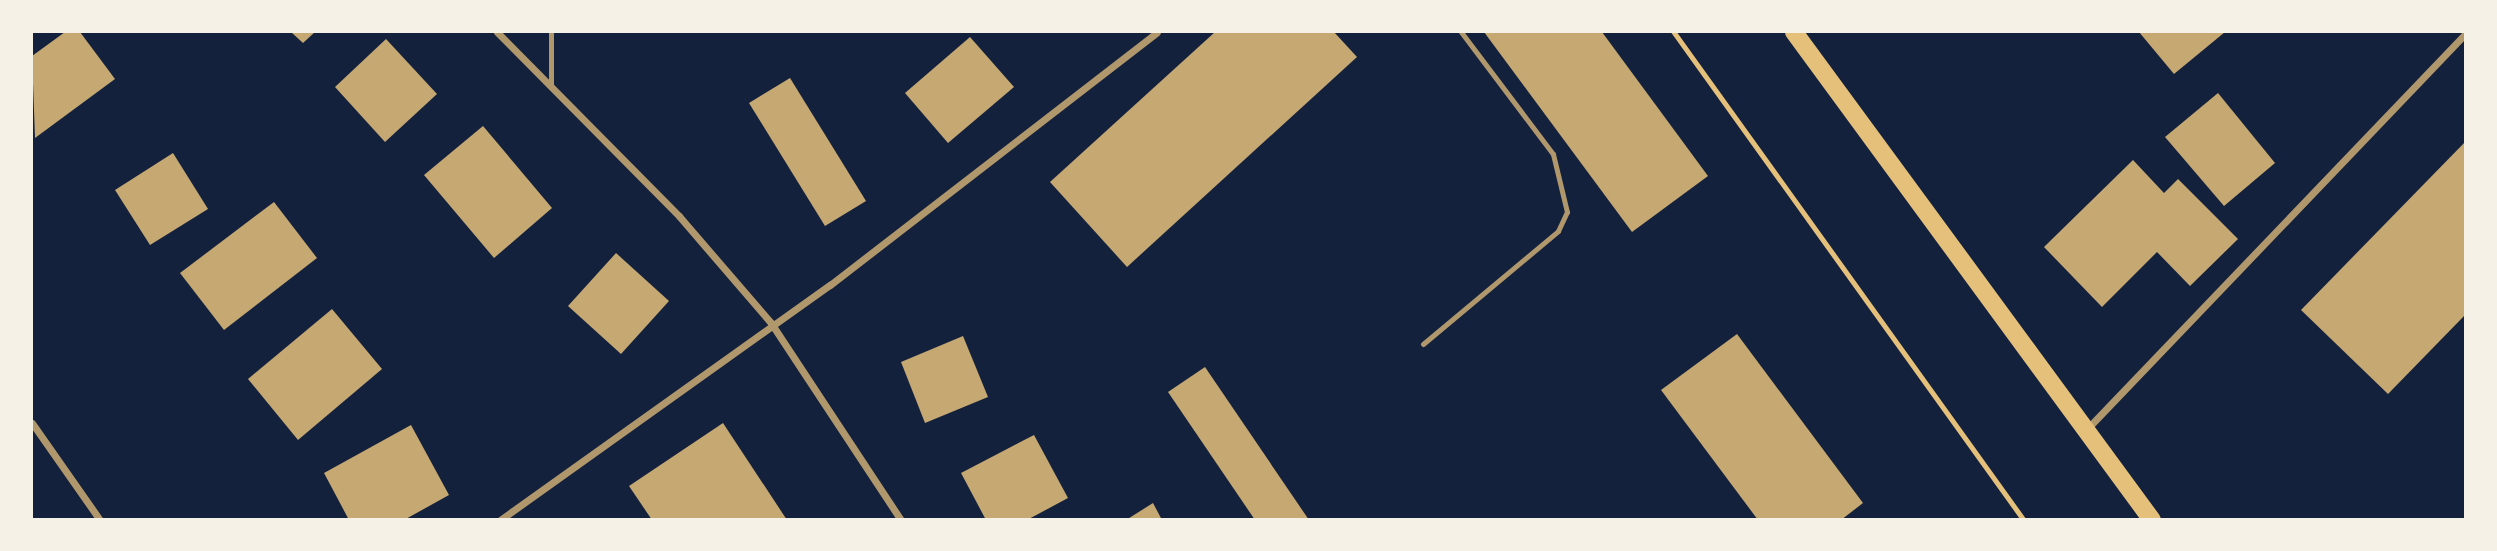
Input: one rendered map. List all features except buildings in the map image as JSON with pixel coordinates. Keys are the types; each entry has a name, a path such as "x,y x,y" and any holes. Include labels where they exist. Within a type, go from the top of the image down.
{"main road":[{"path":"1794,32 2152,520"}],"street":[{"path":"497,32 680,216 771,323 901,520"},
{"path":"500,520 771,323 852,269 1157,32"},
{"path":"2085,431 2466,33"},
{"path":"32,423 100,520"}],"lane":[{"path":"551,32 551,85"},
{"path":"1423,344 1558,231 1567,212 1553,154 1461,32"}],"path":[{"path":"1674,32 2024,520"}]}
